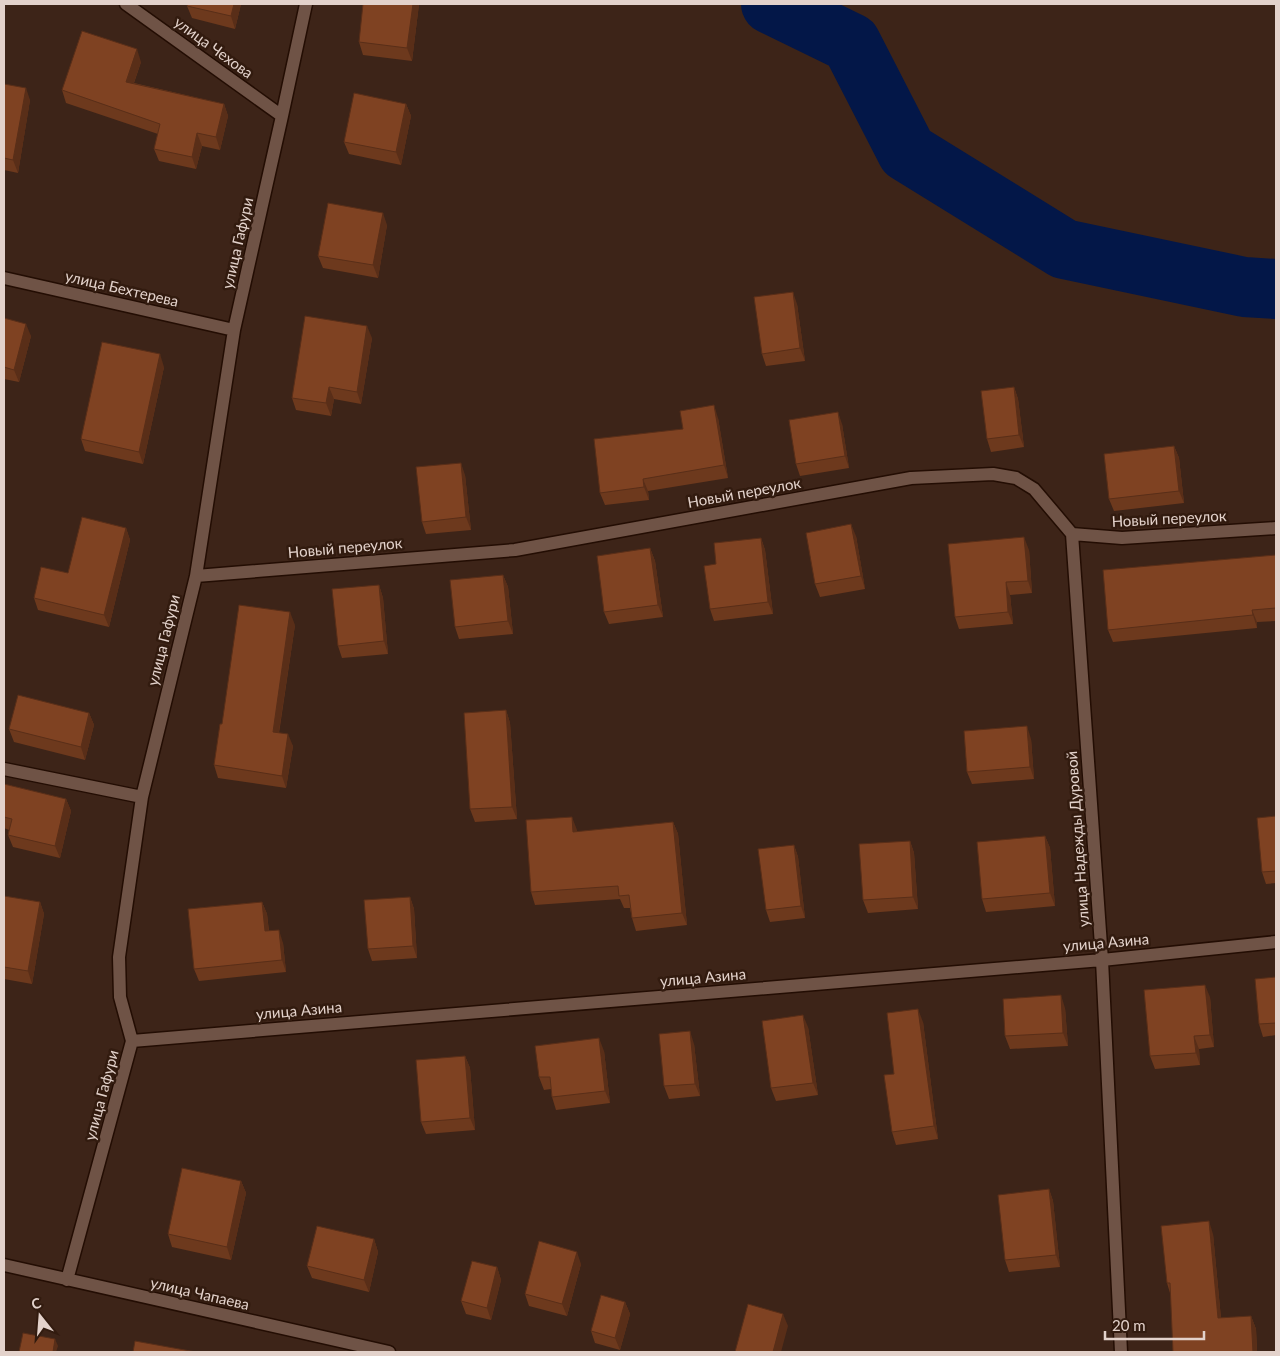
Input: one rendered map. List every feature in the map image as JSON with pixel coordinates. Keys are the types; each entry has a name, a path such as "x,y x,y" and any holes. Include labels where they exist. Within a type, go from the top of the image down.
{"street":[{"name":"улица Чехова","path":"126,4 282,116"},
{"name":"улица Гафури","path":"67,1280 132,1041 120,997 119,957 142,797 196,576 234,330 306,4"},
{"name":"улица Бехтерева","path":"4,278 234,330"},
{"name":"Новый переулок","path":"196,576 515,550 911,478 993,474 1016,478 1034,489 1072,534 1122,538 1276,528"},
{"name":"улица Надежды Дуровой","path":"1072,534 1102,960 1121,1352"},
{"path":"4,769 142,797"},
{"name":"улица Азина","path":"132,1041 1102,960 1276,942"},
{"name":"улица Чапаева","path":"4,1265 389,1352"}],"building":[{"path":"188,4 234,4 231,16 187,6"},
{"path":"363,4 413,4 407,48 359,42"},
{"path":"82,31 137,49 126,82 224,104 216,137 197,133 192,157 154,149 160,124 62,90"},
{"path":"4,84 26,88 13,160 4,158"},
{"path":"354,93 406,104 396,152 344,142"},
{"path":"328,203 383,213 373,265 318,256"},
{"path":"793,292 800,348 762,354 754,297"},
{"path":"305,316 367,326 357,392 329,387 326,403 292,398"},
{"path":"4,318 26,324 14,370 4,367"},
{"path":"102,342 160,354 139,452 81,439"},
{"path":"1014,387 1019,435 987,439 981,391"},
{"path":"714,405 724,465 643,479 644,487 600,493 594,439 683,429 680,411"},
{"path":"838,412 845,456 796,464 789,420"},
{"path":"1174,446 1179,491 1109,499 1104,454"},
{"path":"461,463 466,517 422,522 416,467"},
{"path":"82,517 126,528 104,615 34,598 41,567 68,573"},
{"path":"851,524 861,576 815,584 806,533"},
{"path":"1024,537 1028,581 1006,582 1008,612 955,617 948,544"},
{"path":"761,538 768,602 710,609 704,566 716,564 714,543"},
{"path":"650,548 658,605 604,612 597,556"},
{"path":"1276,555 1276,608 1252,610 1253,615 1108,630 1103,570"},
{"path":"503,575 508,621 455,627 450,580"},
{"path":"379,585 384,641 338,646 332,589"},
{"path":"239,605 290,612 273,732 288,734 282,776 214,765 220,724 222,724"},
{"path":"18,695 89,713 81,747 9,729"},
{"path":"506,710 512,807 470,809 464,713"},
{"path":"1027,726 1030,767 967,772 964,731"},
{"path":"4,784 66,799 55,846 8,835 12,819 4,817"},
{"path":"1276,816 1276,871 1262,872 1257,818"},
{"path":"572,817 573,832 673,822 682,913 632,918 629,895 619,896 618,886 531,892 526,820"},
{"path":"1045,836 1050,893 982,899 977,842"},
{"path":"910,841 913,897 863,900 859,844"},
{"path":"794,845 801,906 766,910 758,849"},
{"path":"4,896 40,902 28,971 4,967"},
{"path":"410,897 413,946 368,949 364,900"},
{"path":"262,902 265,931 279,930 282,960 194,969 188,909"},
{"path":"1276,977 1276,1023 1259,1024 1255,979"},
{"path":"1205,985 1210,1035 1194,1036 1196,1053 1150,1056 1144,990"},
{"path":"1061,995 1063,1033 1005,1036 1003,999"},
{"path":"918,1009 934,1126 892,1132 884,1075 894,1074 887,1013"},
{"path":"803,1015 813,1083 771,1088 762,1021"},
{"path":"690,1031 695,1084 664,1086 659,1034"},
{"path":"599,1038 605,1091 552,1097 550,1077 539,1077 535,1046"},
{"path":"465,1056 470,1118 421,1122 416,1060"},
{"path":"182,1168 241,1181 227,1247 168,1234"},
{"path":"1049,1189 1056,1255 1005,1260 998,1195"},
{"path":"1209,1221 1218,1318 1251,1316 1253,1352 1173,1352 1170,1283 1167,1283 1161,1226"},
{"path":"317,1226 374,1239 364,1280 307,1266"},
{"path":"539,1241 577,1252 562,1304 525,1294"},
{"path":"472,1261 497,1267 487,1308 461,1301"},
{"path":"601,1295 625,1302 615,1338 591,1331"},
{"path":"748,1304 783,1314 773,1352 735,1352"},
{"path":"23,1333 55,1339 53,1352 19,1352"},
{"path":"135,1341 196,1352 133,1352"}],"waterway":[{"path":"771,4 851,43 907,152 1064,249 1244,287 1276,289"}]}
